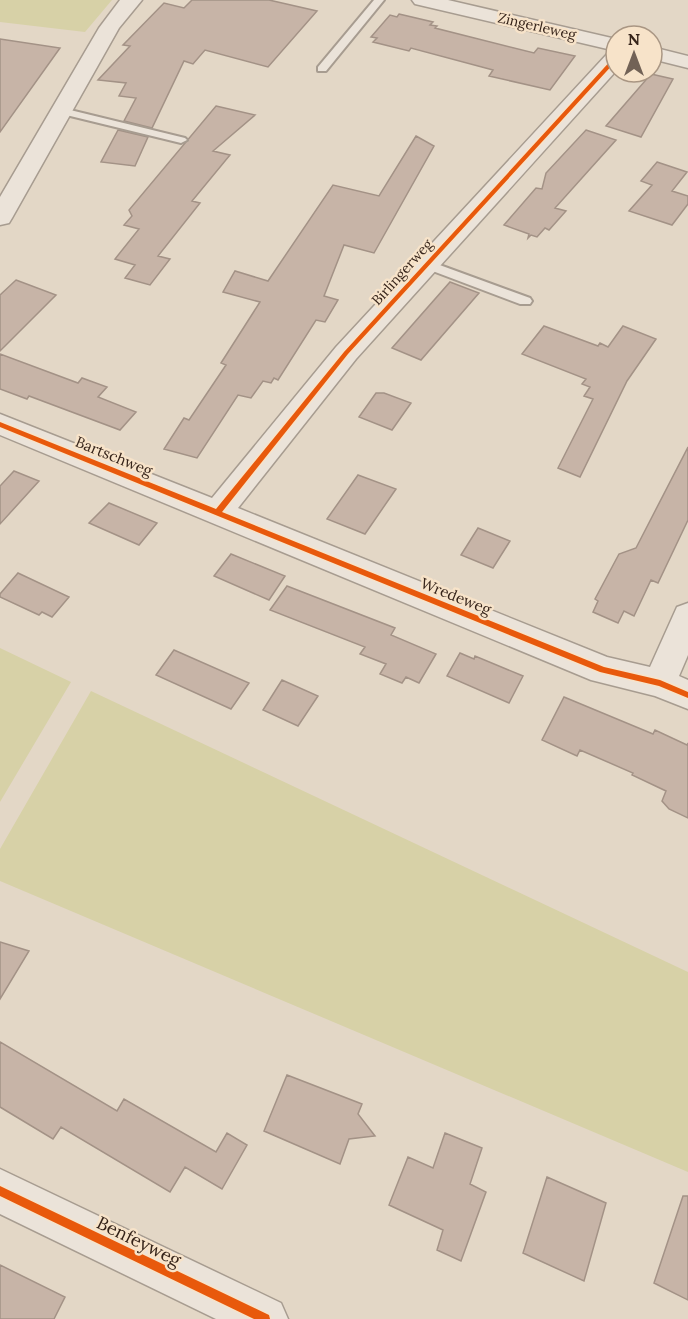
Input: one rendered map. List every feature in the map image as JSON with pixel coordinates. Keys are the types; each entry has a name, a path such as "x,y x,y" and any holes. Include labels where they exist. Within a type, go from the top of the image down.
{"street":[{"path":"0,218 109,28 122,9 132,0"},
{"name":"Zingerleweg","path":"422,0 604,42"},
{"path":"664,56 688,62"},
{"name":"Birlingerweg","path":"217,513 345,353 604,71"},
{"name":"Bartschweg","path":"0,424 217,513"},
{"name":"Wredeweg","path":"217,513 603,670 674,689"},
{"path":"674,689 688,616"},
{"name":"Benfeyweg","path":"0,1191 265,1319"}],"lane":[{"path":"322,69 379,0"},
{"path":"62,111 181,140"},
{"path":"426,264 525,301"}],"shaded area":[{"path":"0,0 112,0 85,32 0,22"},
{"path":"0,648 71,682 0,802"},
{"path":"91,691 688,972 688,1172 0,881 0,849"}],"building":[{"path":"192,0 269,0 317,11 268,67 205,50 193,64 184,61 152,128 124,121 136,98 119,96 126,83 98,80 130,46 123,45 164,3 184,8"},
{"path":"399,14 433,22 430,25 437,26 435,28 534,53 538,48 575,56 550,90 489,76 493,70 411,48 409,51 373,42 377,38 371,37 390,15 397,17"},
{"path":"0,39 60,48 0,132"},
{"path":"664,77 673,79 641,137 606,126 642,84 664,84"},
{"path":"216,106 255,115 213,151 230,155 192,201 200,203 158,256 170,259 150,285 125,278 135,265 115,259 139,229 124,225 132,216 129,210"},
{"path":"118,130 148,137 135,166 101,162"},
{"path":"586,130 616,140 555,208 566,211 549,230 545,228 537,237 531,235 528,238 529,234 504,225 536,188 542,189 546,173"},
{"path":"416,136 434,146 374,253 344,245 324,296 338,300 325,322 316,320 278,380 274,378 271,383 263,381 251,398 238,395 197,458 164,449 184,418 189,420 226,365 221,363 260,302 223,292 235,271 268,281 333,185 379,196"},
{"path":"657,162 687,172 672,191 688,196 688,204 672,225 629,211 652,185 641,181"},
{"path":"16,280 56,295 0,351 0,295"},
{"path":"450,282 479,293 421,360 392,348"},
{"path":"544,326 598,346 600,343 608,347 623,326 656,339 627,381 580,477 558,468 593,399 584,396 590,387 582,384 586,379 522,354"},
{"path":"0,354 78,383 82,378 107,387 98,397 136,412 120,430 29,396 27,399 0,389"},
{"path":"376,393 384,393 411,403 392,430 359,417"},
{"path":"688,447 688,520 658,583 651,580 634,616 624,611 618,623 593,612 598,601 595,599 619,554 636,548"},
{"path":"14,471 39,481 0,524 0,486"},
{"path":"358,475 396,489 365,534 327,519"},
{"path":"109,503 157,523 139,545 89,523"},
{"path":"478,528 510,541 493,568 461,555"},
{"path":"231,554 285,576 269,600 214,576"},
{"path":"18,573 69,597 52,617 42,612 39,615 0,597"},
{"path":"287,586 395,628 391,635 436,654 419,683 406,677 402,683 380,674 386,664 360,654 365,647 270,610"},
{"path":"174,650 249,683 231,709 156,675"},
{"path":"460,653 474,659 475,656 523,676 509,703 447,676"},
{"path":"282,680 318,696 298,726 263,710"},
{"path":"564,697 653,734 655,730 687,745 688,743 688,818 669,809 662,801 666,791 632,775 633,773 580,750 577,756 542,740"},
{"path":"0,942 29,951 0,999"},
{"path":"0,1042 117,1111 124,1099 216,1152 227,1133 247,1145 222,1189 185,1167 170,1192 61,1127 53,1139 0,1107"},
{"path":"287,1075 362,1104 358,1114 375,1136 349,1139 340,1164 264,1131"},
{"path":"445,1133 482,1148 470,1184 486,1192 461,1261 437,1250 443,1230 389,1205 408,1157 433,1168"},
{"path":"547,1177 606,1203 584,1281 523,1253"},
{"path":"683,1196 688,1196 688,1300 654,1283"},
{"path":"0,1265 65,1297 54,1319 0,1319"}],"cycle path":[{"path":"217,513 346,353 604,71"},
{"path":"0,424 603,670 660,683 688,695"},
{"path":"0,1191 265,1319"}]}
